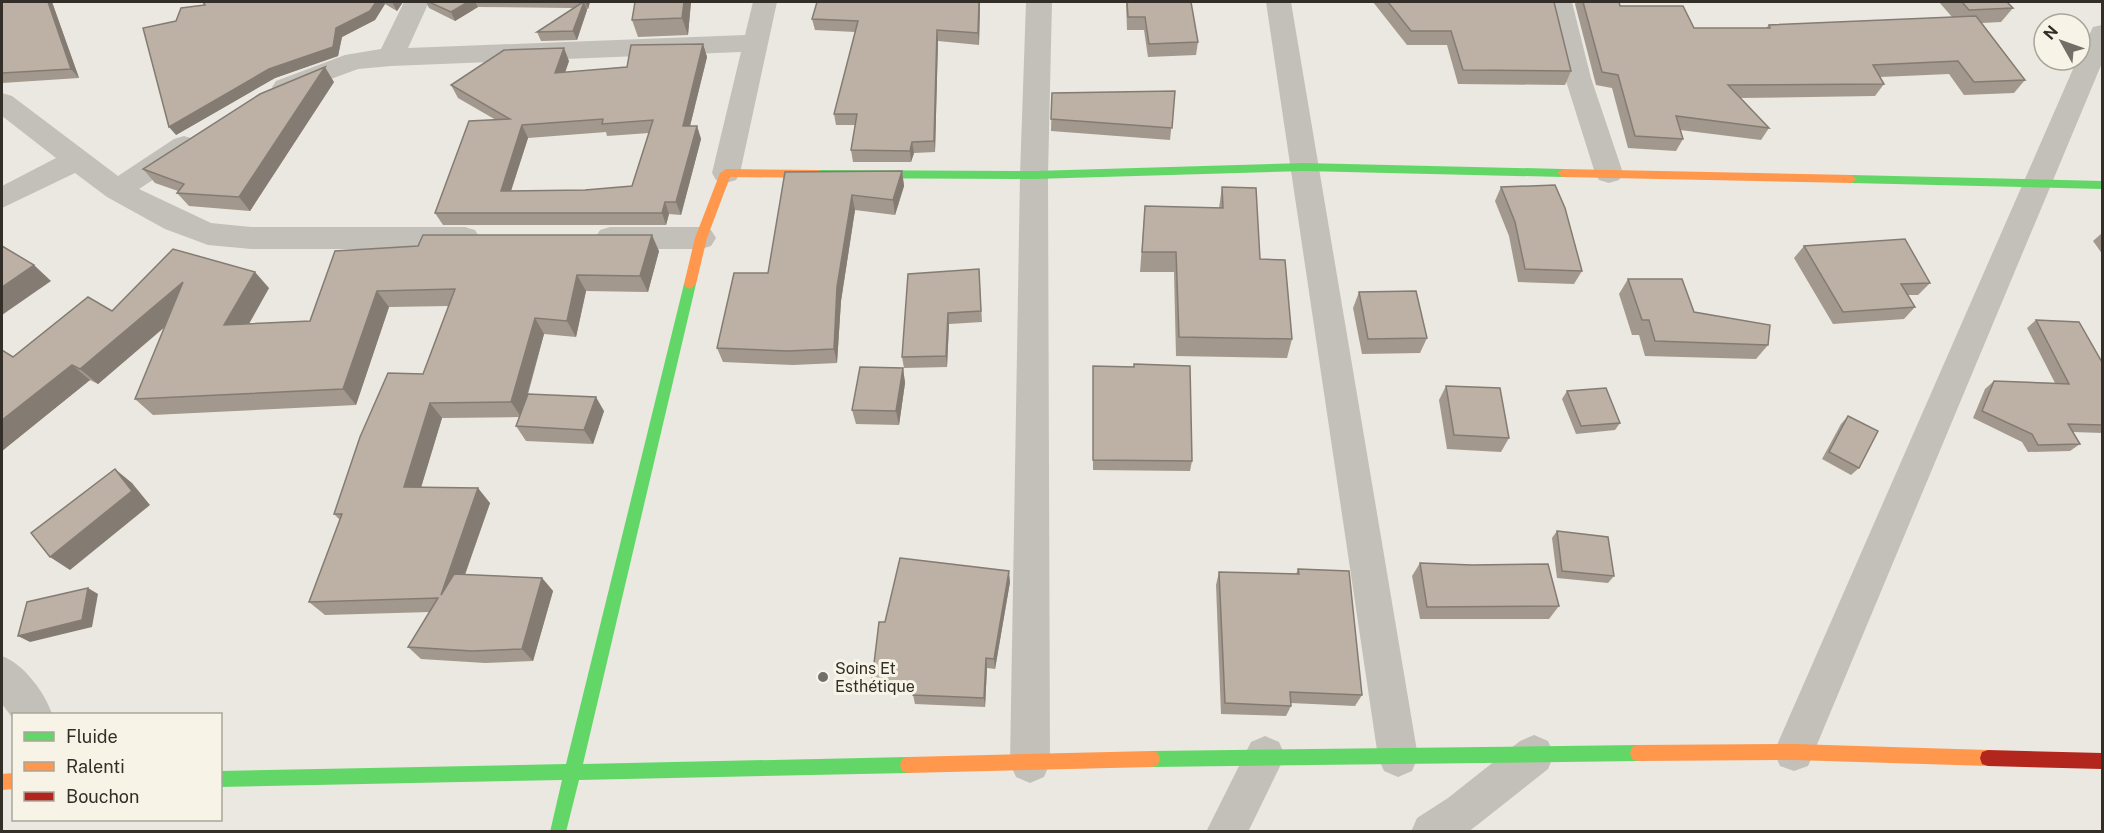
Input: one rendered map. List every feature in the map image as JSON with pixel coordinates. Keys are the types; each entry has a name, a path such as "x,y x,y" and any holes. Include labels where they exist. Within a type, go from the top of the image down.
{"street":[{"path":"390,57 416,2"},
{"path":"558,831 701,238 726,173 765,2"},
{"path":"1030,763 1034,175 1039,2"},
{"path":"1278,2 1398,757"},
{"path":"1559,2 1578,78 1609,173"},
{"path":"1794,752 2103,33"},
{"path":"259,100 323,71 354,61 390,57 755,43"},
{"path":"2,102 117,190 175,221 208,234 250,238 488,238"},
{"path":"117,190 206,132"},
{"path":"2,198 76,160"},
{"path":"726,173 1034,175 1304,167 2103,185"},
{"path":"582,238 701,238"},
{"path":"2,674 32,713"},
{"path":"222,779 573,774 1265,756 1398,757 1794,752 2103,761"},
{"path":"1431,831 1462,812 1534,755"},
{"path":"1226,831 1265,756"}],"building":[{"path":"2,2 48,2 71,69 2,73"},
{"path":"203,2 376,2 370,11 336,28 333,47 269,69 169,127 143,28 176,21 181,8 205,5"},
{"path":"429,2 468,2 451,12"},
{"path":"583,2 573,31 537,32"},
{"path":"635,2 684,2 682,18 632,20"},
{"path":"817,2 979,2 978,33 937,30 934,141 912,142 910,151 851,150 857,114 834,114 858,21 812,19"},
{"path":"1127,2 1191,2 1198,42 1149,44 1145,17 1128,17"},
{"path":"1388,2 1554,2 1571,71 1463,70 1451,31 1411,31"},
{"path":"1583,2 1619,2 1620,6 1683,6 1694,28 1770,28 1769,25 1976,16 2025,80 1974,82 1958,61 1873,65 1884,84 1728,85 1769,128 1676,116 1683,139 1635,136 1618,75 1602,72"},
{"path":"1962,2 2007,2 2013,8 1969,10"},
{"path":"703,44 683,126 697,126 676,202 665,202 662,213 435,213 469,121 510,119 451,85 504,50 564,48 555,73 627,67 631,45","holes":["603,119 602,124 653,120 632,186 585,190 501,191 522,125"]},
{"path":"325,67 239,197 177,193 184,184 143,169 260,94"},
{"path":"1175,91 1172,128 1051,119 1052,93"},
{"path":"902,171 893,200 852,195 837,287 834,349 788,351 717,348 734,273 768,273 785,172"},
{"path":"1555,185 1565,208 1582,271 1525,269 1515,222 1501,187"},
{"path":"1222,187 1256,188 1260,259 1285,260 1292,339 1179,337 1176,252 1142,252 1145,206 1223,208"},
{"path":"423,235 652,235 640,276 577,275 567,321 535,318 511,402 430,403 404,487 478,488 441,595 454,574 542,578 522,649 472,651 408,647 438,598 309,602 342,514 334,514 360,437 388,373 423,374 455,289 377,291 343,389 135,399 183,282 80,369 72,365 2,420 2,350 13,357 88,297 112,311 173,249 255,272 224,325 310,321 335,251 418,246"},
{"path":"1905,239 1930,283 1901,284 1915,307 1843,312 1804,246"},
{"path":"2,246 34,265 2,287"},
{"path":"979,269 981,311 948,313 946,356 902,357 908,274"},
{"path":"1628,279 1682,279 1694,312 1770,325 1768,345 1655,341 1649,320 1642,320"},
{"path":"1416,291 1427,338 1368,339 1359,292"},
{"path":"2036,320 2079,322 2103,364 2103,425 2068,424 2080,444 2038,445 2032,434 1982,411 1994,381 2069,384"},
{"path":"1134,364 1190,366 1192,461 1093,460 1093,366 1134,367"},
{"path":"860,367 903,368 896,411 852,410"},
{"path":"1446,386 1500,388 1509,438 1454,435"},
{"path":"1606,388 1620,423 1581,426 1567,391"},
{"path":"528,394 596,397 584,430 516,426"},
{"path":"1848,416 1878,431 1859,468 1829,452"},
{"path":"115,469 132,491 50,557 31,533"},
{"path":"1557,531 1608,537 1614,576 1562,571"},
{"path":"900,558 1009,571 994,659 986,658 984,698 913,695 914,682 872,680 879,622 885,622"},
{"path":"1420,563 1548,564 1559,606 1427,607"},
{"path":"1298,569 1349,571 1362,695 1290,692 1291,706 1225,703 1219,572 1299,574"},
{"path":"88,588 82,620 18,636 27,602"}],"traffic: fast":[{"path":"819,174 1034,175 1304,167 1563,173"},
{"path":"1851,179 2102,185"},
{"path":"558,832 690,284"},
{"path":"1152,759 1638,753"},
{"path":"222,779 908,765"}],"traffic: slow":[{"path":"690,284 701,238 726,173 819,174"},
{"path":"1563,173 1851,179"},
{"path":"1638,753 1794,752 1988,758"},
{"path":"908,765 1152,759"},
{"path":"2,782 12,781"}],"traffic: jam":[{"path":"1988,758 2102,761"}],"place":[{"name":"Soins Et Esthétique","path":"823,677"}]}
